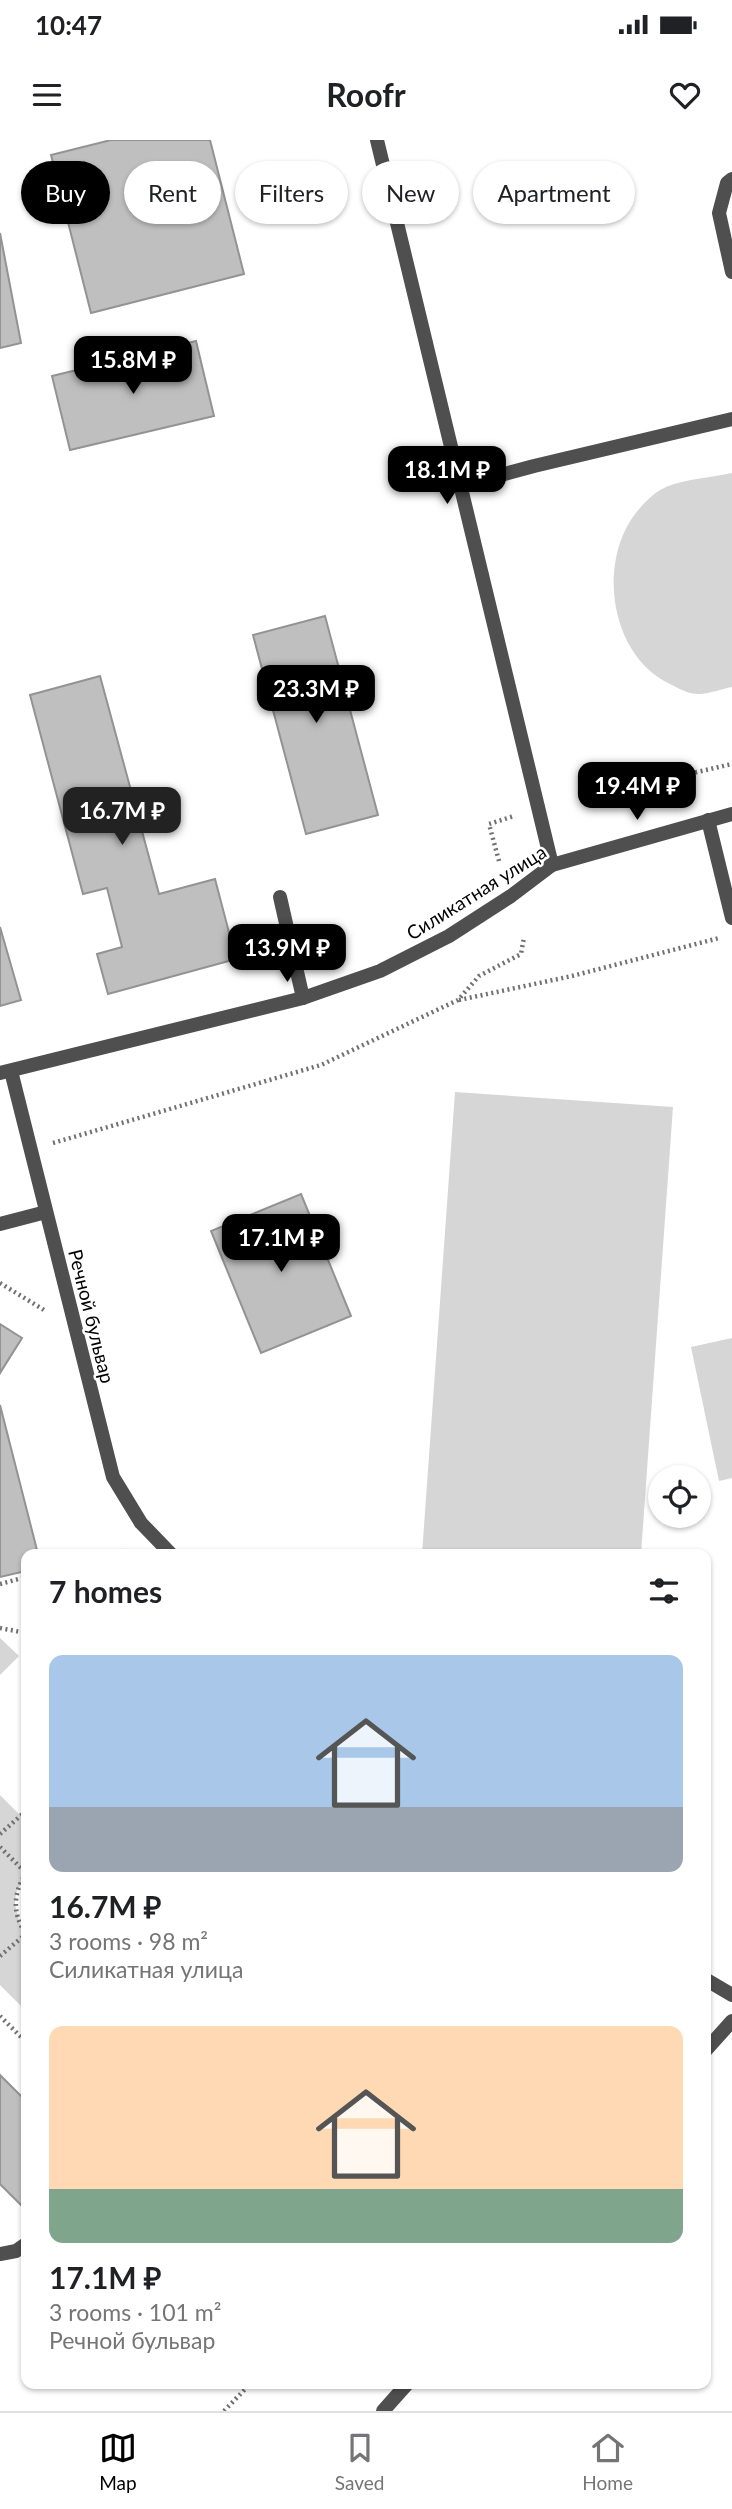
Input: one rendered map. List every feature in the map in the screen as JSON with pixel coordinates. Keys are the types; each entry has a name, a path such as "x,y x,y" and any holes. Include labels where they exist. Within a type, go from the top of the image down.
{"street":[{"path":"377,140 551,864"},
{"path":"732,179 727,183 719,213 732,272"},
{"path":"460,486 732,419"},
{"name":"Силикатная улица","path":"5,1072 303,998 380,971 449,936 511,896 551,864 732,814"},
{"path":"708,820 732,918"},
{"path":"280,897 303,998"},
{"name":"Речной бульвар","path":"5,1072 30,1148 113,1477 131,1509 164,1549"},
{"path":"0,1224 46,1212"},
{"path":"711,1983 732,1996"},
{"path":"711,2044 732,2021"},
{"path":"0,2254 21,2248"},
{"path":"383,2411 403,2389"}],"path":[{"path":"588,797 732,764"},
{"path":"499,860 489,824 519,815"},
{"path":"30,1148 321,1065 458,1000 572,976 732,935"},
{"path":"458,1000 479,976 521,954 524,937"},
{"path":"0,1283 50,1314"},
{"path":"0,1584 21,1578"},
{"path":"0,1628 21,1632"},
{"path":"0,1834 21,1815"},
{"path":"0,1847 21,1868"},
{"path":"21,1883 15,1904 21,1926"},
{"path":"0,1956 21,1938"},
{"path":"0,2016 21,2037"},
{"path":"224,2411 245,2389"}],"shaded area":[{"path":"732,473 732,687 693,694 649,670 633,651 615,604 617,552 626,528 640,508 657,492 679,483"},
{"path":"455,1092 673,1107 641,1549 422,1549"},
{"path":"732,1338 732,1478 719,1481 691,1347"},
{"path":"0,1638 19,1656 0,1675"},
{"path":"0,1795 21,1816 21,1883 15,1904 21,1926 21,2006 0,1985"}],"building":[{"path":"111,140 210,140 215,161 124,161 124,224 221,224 221,183 244,274 91,313 68,224 110,224 110,161 53,161 51,155"},
{"path":"0,233 21,343 0,348"},
{"path":"196,341 214,416 70,450 52,376"},
{"path":"325,616 378,815 306,834 253,635"},
{"path":"100,676 159,894 215,879 236,959 108,994 97,954 122,947 107,888 83,894 30,695"},
{"path":"0,927 21,1000 0,1006"},
{"path":"301,1194 351,1316 261,1353 211,1231"},
{"path":"0,1324 22,1338 0,1373"},
{"path":"0,1405 37,1549 21,1549 21,1572 0,1577"},
{"path":"0,2075 21,2096 21,2205 0,2184"}]}
